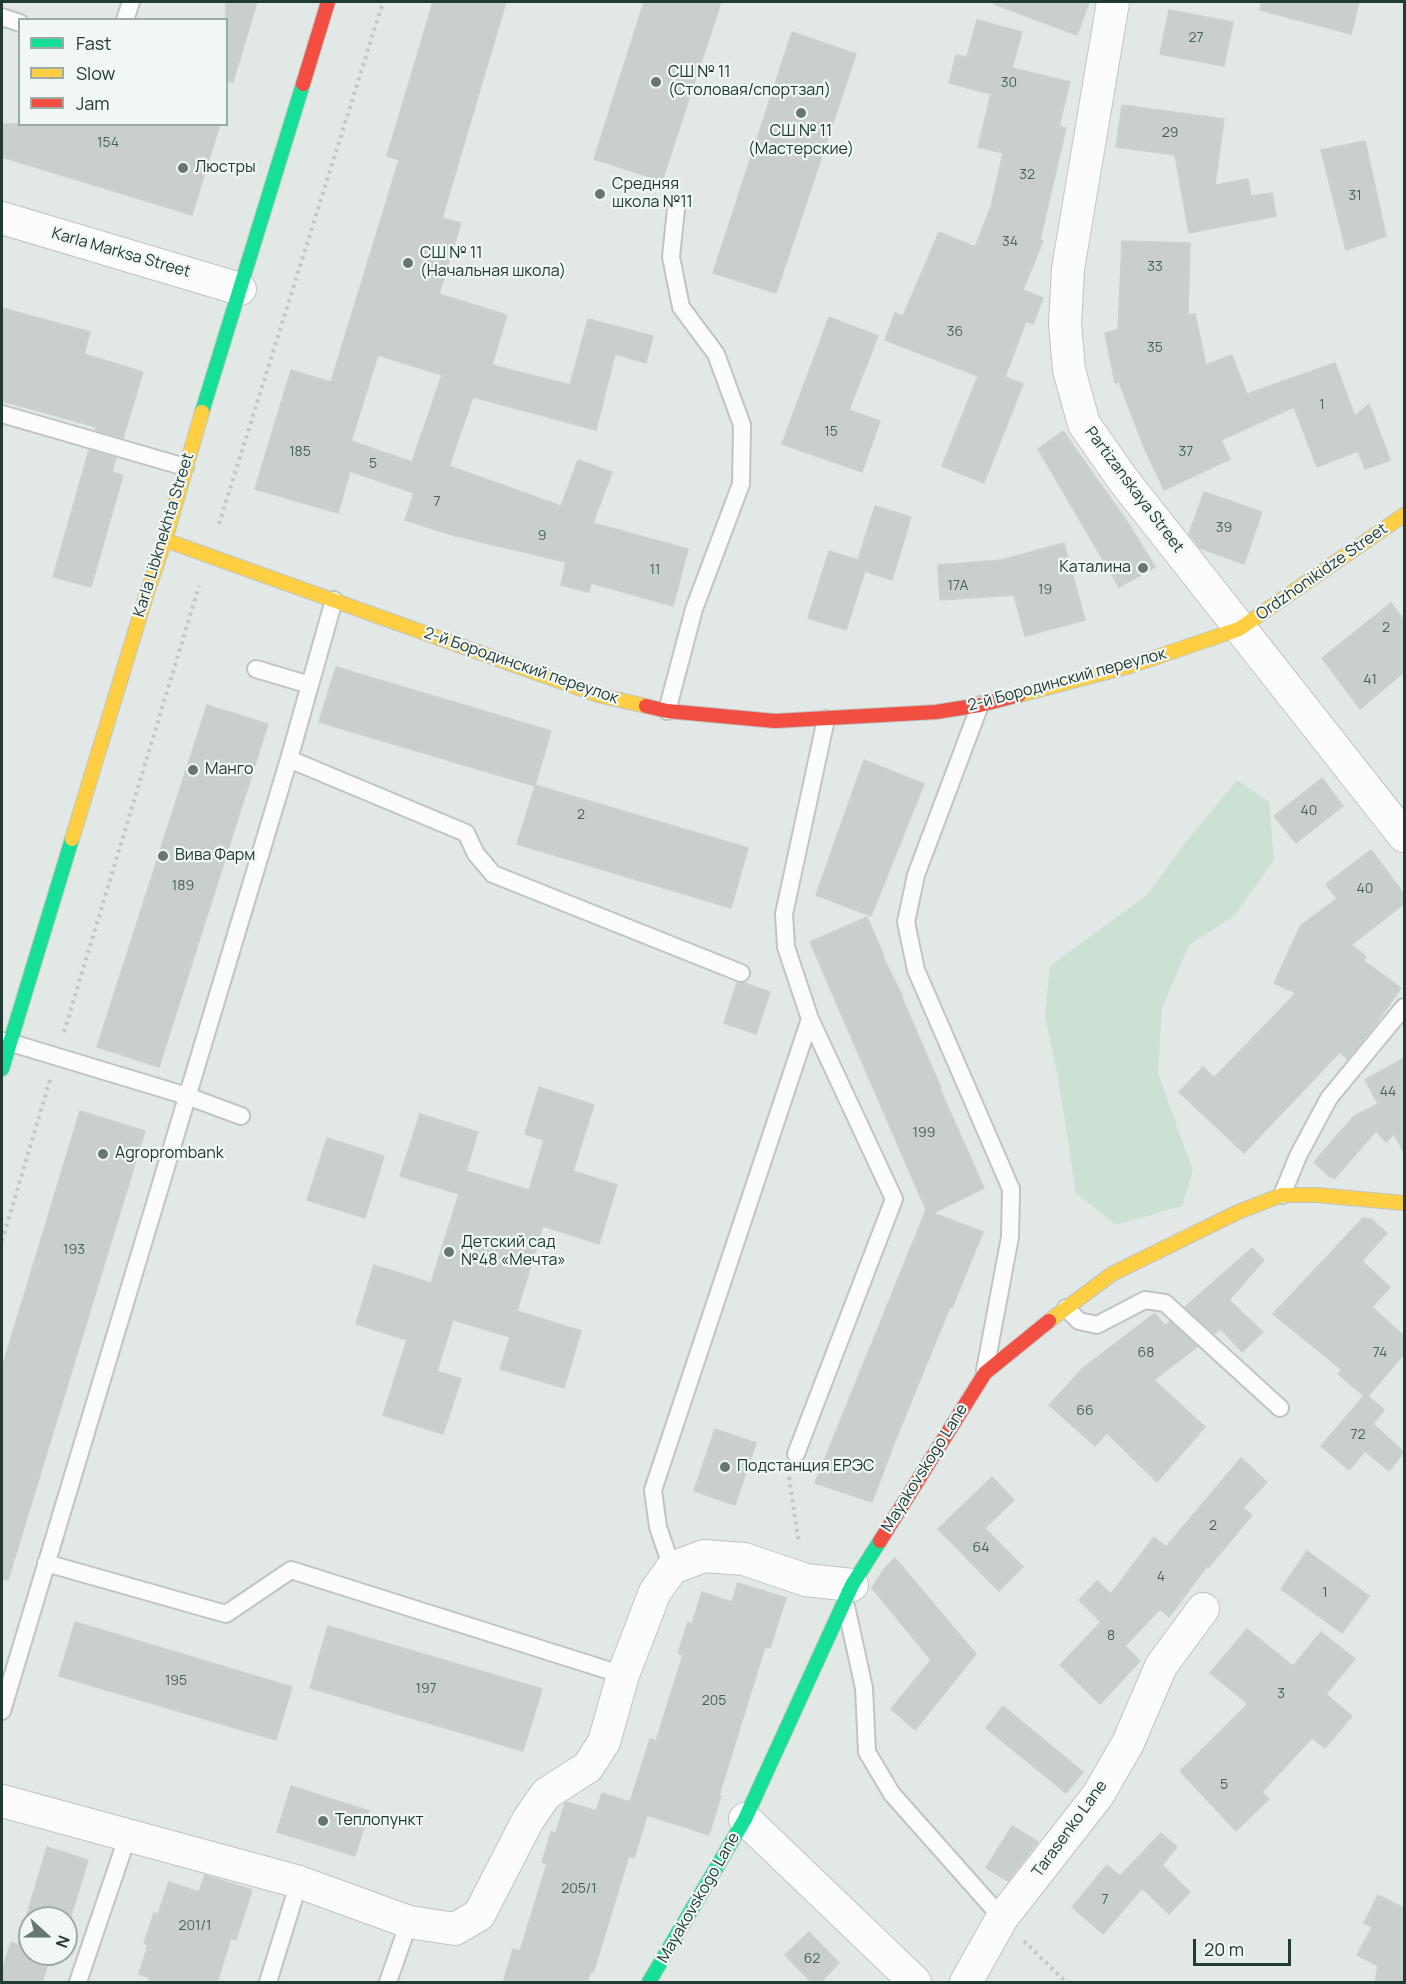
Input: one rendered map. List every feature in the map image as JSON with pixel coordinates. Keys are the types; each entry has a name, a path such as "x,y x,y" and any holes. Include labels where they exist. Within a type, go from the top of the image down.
{"street":[{"name":"Karla Libknekhta Street","path":"2,1069 5,1042 165,540 185,467 328,2"},
{"name":"Partizanskaya Street","path":"1113,2 1068,269 1065,324 1069,370 1084,424 1124,481 1404,836"},
{"name":"Karla Marksa Street","path":"2,218 240,289"},
{"name":"Ordzhonikidze Street","path":"1239,629 1404,515"},
{"name":"2-й Бородинский переулок","path":"165,540 598,695 667,711 775,721 936,712 980,705 1130,666 1239,629"},
{"name":"Mayakovskogo Lane","path":"649,1983 745,1819 849,1594 985,1373 1112,1274 1238,1212 1282,1195 1317,1195 1404,1203"},
{"path":"2,1801 299,1882 410,1922 454,1929 479,1915 528,1820 546,1794 588,1767 604,1742 623,1675 655,1592 672,1568 704,1556 744,1559 849,1594"},
{"name":"Tarasenko Lane","path":"966,1983 1002,1918 1098,1795 1128,1743 1161,1666 1203,1609"},
{"path":"745,1819 915,1983"}],"lane":[{"path":"126,18 131,2"},
{"path":"2,17 18,21"},
{"path":"667,711 694,609 741,484 742,425 716,354 681,307 671,257 676,209"},
{"path":"2,414 185,467"},
{"path":"2,1711 289,759 334,600"},
{"path":"256,669 310,685"},
{"path":"980,705 916,875 906,922 916,970 1011,1189 1010,1237 985,1373"},
{"path":"796,1454 894,1199 810,1019 786,947 784,914 826,719"},
{"path":"289,759 466,833 476,854 493,874 741,973"},
{"path":"1282,1195 1298,1156 1329,1098 1404,1007"},
{"path":"672,1568 658,1527 653,1490 810,1019"},
{"path":"5,1042 187,1096 241,1116"},
{"path":"1066,1308 1079,1321 1097,1325 1145,1300 1165,1303 1280,1408"},
{"path":"46,1563 226,1614 291,1570 623,1675"},
{"path":"849,1594 864,1688 867,1752 892,1794 1002,1918"},
{"path":"78,1983 128,1835"},
{"path":"268,1983 299,1882"},
{"path":"388,1983 410,1922"}],"path":[{"path":"2,1241 187,620 383,2"},
{"path":"796,1454 788,1479 806,1580"},
{"path":"1002,1918 1066,1983"}],"green space":[{"path":"1237,780 1269,802 1274,860 1234,916 1189,945 1162,1008 1158,1073 1193,1171 1182,1206 1116,1225 1076,1193 1058,1077 1045,1017 1050,966 1147,895 1185,843"}],"building":[{"path":"226,2 257,2 233,82 228,81 228,18 226,18"},
{"path":"433,2 506,2 442,218 461,223 439,294 507,315 492,365 570,385 588,319 653,336 646,363 615,354 596,430 473,397 449,466 561,506 578,460 612,472 593,523 688,549 673,606 591,583 589,592 561,585 566,562 452,535 405,520 414,493 350,471 338,513 255,489 291,370 331,382 399,160 387,156","holes":["378,355 442,375 412,462 351,441"]},
{"name":"СШ № 11 (Столовая/спортзал)","path":"644,2 721,2 662,181 594,159"},
{"path":"995,2 1089,2 1077,35 994,4"},
{"path":"1261,2 1359,2 1351,34 1260,10"},
{"path":"1169,10 1233,22 1224,66 1160,54"},
{"path":"977,20 1022,32 1012,68 1070,82 1059,126 1066,128 1040,240 1043,241 1023,290 1043,298 1033,324 1026,321 1005,377 1023,384 984,483 942,466 978,376 885,340 895,313 903,316 939,232 975,247 991,207 1003,153 978,147 991,94 949,83 956,55 967,57"},
{"path":"792,32 856,54 776,293 713,273"},
{"path":"1122,105 1224,119 1215,185 1248,179 1251,196 1272,193 1276,216 1189,233 1175,155 1116,147"},
{"path":"2,124 18,124 18,126 219,126 192,215 2,157"},
{"path":"1365,141 1386,236 1346,250 1321,150"},
{"path":"1122,241 1190,243 1188,315 1195,314 1206,365 1232,355 1247,394 1335,363 1355,416 1369,404 1390,460 1365,469 1358,451 1317,467 1294,407 1221,440 1230,459 1164,490 1144,447 1119,382 1115,383 1105,333 1118,330"},
{"path":"2,308 90,332 84,354 143,372 123,438 95,430 96,427 2,401"},
{"path":"829,317 878,336 849,410 880,421 862,472 782,444"},
{"path":"1063,431 1126,520 1155,567 1119,587 1038,449"},
{"path":"89,450 116,458 112,472 123,475 91,587 53,577"},
{"path":"1204,492 1262,512 1244,564 1200,548 1189,534"},
{"path":"875,506 911,517 892,580 865,571 846,630 808,618 829,551 858,560"},
{"path":"1064,543 1085,620 1025,636 1014,595 940,600 938,565 1001,560"},
{"path":"1391,603 1404,620 1404,672 1360,709 1322,658"},
{"path":"336,667 551,731 535,785 748,848 731,908 517,844 535,786 319,722"},
{"path":"207,705 268,724 159,1067 97,1047"},
{"path":"864,760 924,784 871,916 816,895"},
{"path":"1322,778 1343,806 1296,843 1274,816"},
{"path":"1371,850 1404,894 1404,904 1351,945 1366,956 1364,961 1401,988 1373,1028 1347,1059 1340,1052 1244,1153 1179,1092 1203,1067 1214,1078 1296,993 1274,983 1301,925 1337,899 1326,884"},
{"path":"867,917 984,1188 933,1213 983,1232 952,1308 950,1307 872,1502 815,1483 926,1210 810,942"},
{"path":"737,983 744,983 770,992 756,1034 724,1023"},
{"path":"1404,1058 1404,1153 1394,1134 1386,1142 1376,1131 1335,1178 1330,1177 1314,1162 1353,1117 1378,1104 1365,1080"},
{"path":"539,1087 594,1105 573,1171 617,1185 599,1244 543,1226 517,1311 581,1331 564,1388 500,1369 510,1337 453,1320 437,1371 461,1379 443,1434 383,1415 407,1340 356,1324 374,1265 431,1283 459,1194 400,1176 420,1114 478,1132 466,1171 529,1190 544,1140 525,1134"},
{"path":"80,1111 145,1131 8,1580 2,1579 2,1368"},
{"path":"327,1138 384,1156 365,1218 307,1200"},
{"path":"1363,1218 1371,1219 1387,1233 1362,1261 1390,1287 1372,1307 1404,1336 1404,1354 1368,1396 1384,1410 1373,1424 1404,1452 1389,1471 1365,1451 1349,1470 1321,1446 1364,1396 1338,1374 1342,1370 1273,1314"},
{"path":"1252,1248 1264,1260 1229,1300 1263,1332 1242,1352 1221,1329 1214,1334 1185,1307"},
{"path":"1155,1313 1165,1326 1170,1321 1197,1347 1154,1380 1205,1427 1157,1482 1107,1433 1095,1446 1049,1405 1083,1368"},
{"name":"Подстанция ЕРЭС","path":"715,1429 756,1443 735,1505 694,1491"},
{"path":"1241,1458 1267,1482 1243,1508 1252,1515 1209,1567 1207,1566 1169,1617 1160,1609 1125,1646 1140,1661 1100,1704 1060,1665 1101,1622 1079,1600 1097,1581 1111,1594 1154,1537 1166,1547"},
{"path":"992,1477 1014,1500 985,1528 1023,1567 999,1591 938,1529"},
{"path":"1307,1551 1369,1596 1342,1633 1281,1589"},
{"path":"895,1558 976,1654 915,1730 891,1709 931,1660 872,1588 884,1569"},
{"path":"738,1583 786,1598 770,1648 765,1647 719,1795 721,1796 709,1835 647,1815 634,1858 629,1856 593,1973 590,1972 587,1983 503,1983 513,1949 520,1951 547,1864 542,1862 551,1832 556,1833 565,1803 596,1811 602,1793 630,1802 650,1739 656,1741 683,1655 678,1653 688,1622 692,1624 702,1592 732,1602"},
{"path":"75,1622 292,1687 276,1740 59,1676"},
{"path":"328,1626 542,1689 523,1751 310,1688"},
{"path":"1247,1629 1293,1666 1321,1632 1355,1659 1326,1694 1352,1716 1325,1748 1312,1738 1262,1792 1269,1799 1236,1831 1180,1771 1248,1704 1210,1673"},
{"path":"1003,1706 1083,1772 1066,1793 986,1728"},
{"name":"Теплопункт","path":"291,1786 369,1811 355,1856 277,1832"},
{"path":"1012,1826 1038,1842 1008,1881 986,1868"},
{"path":"1161,1833 1177,1847 1162,1865 1190,1892 1169,1914 1142,1888 1103,1934 1072,1907 1107,1865 1120,1876"},
{"path":"47,1847 88,1860 74,1906 30,1906"},
{"path":"205,1875 252,1890 236,1940 231,1938 217,1983 148,1983 150,1978 139,1974 148,1945 144,1943 154,1913 158,1914 169,1882 199,1892"},
{"path":"1378,1895 1404,1908 1404,1983 1375,1983 1378,1966 1357,1955 1372,1927 1364,1923"},
{"path":"809,1932 839,1963 820,1983 812,1983 785,1955"},
{"path":"11,1942 18,1945 18,1966 47,1966 42,1983 2,1983 2,1970"}],"traffic: fast":[{"path":"202,412 303,84"},
{"path":"2,1069 72,839"},
{"path":"649,1982 745,1819 852,1585 880,1541"}],"traffic: slow":[{"path":"72,839 165,540 202,412"},
{"path":"1019,695 1130,666 1239,629 1404,515"},
{"path":"165,540 598,695 646,706"},
{"path":"1049,1321 1112,1274 1238,1212 1282,1195 1317,1195 1404,1203"}],"traffic: jam":[{"path":"303,84 328,2"},
{"path":"646,706 667,711 775,721 936,712 980,705 1019,695"},
{"path":"880,1541 985,1373 1049,1321"}],"place":[{"name":"СШ № 11 (Столовая/спортзал)","path":"656,82"},
{"name":"СШ № 11 (Мастерские)","path":"801,113"},
{"name":"Люстры","path":"183,168"},
{"name":"Средняя школа №11","path":"600,194"},
{"name":"СШ № 11 (Начальная школа)","path":"408,263"},
{"name":"Каталина","path":"1143,568"},
{"name":"Манго","path":"193,770"},
{"name":"Вива Фарм","path":"163,856"},
{"name":"Agroprombank","path":"103,1154"},
{"name":"Детский сад №48 «Мечта»","path":"449,1252"},
{"name":"Подстанция ЕРЭС","path":"725,1467"},
{"name":"Теплопункт","path":"323,1821"}]}
